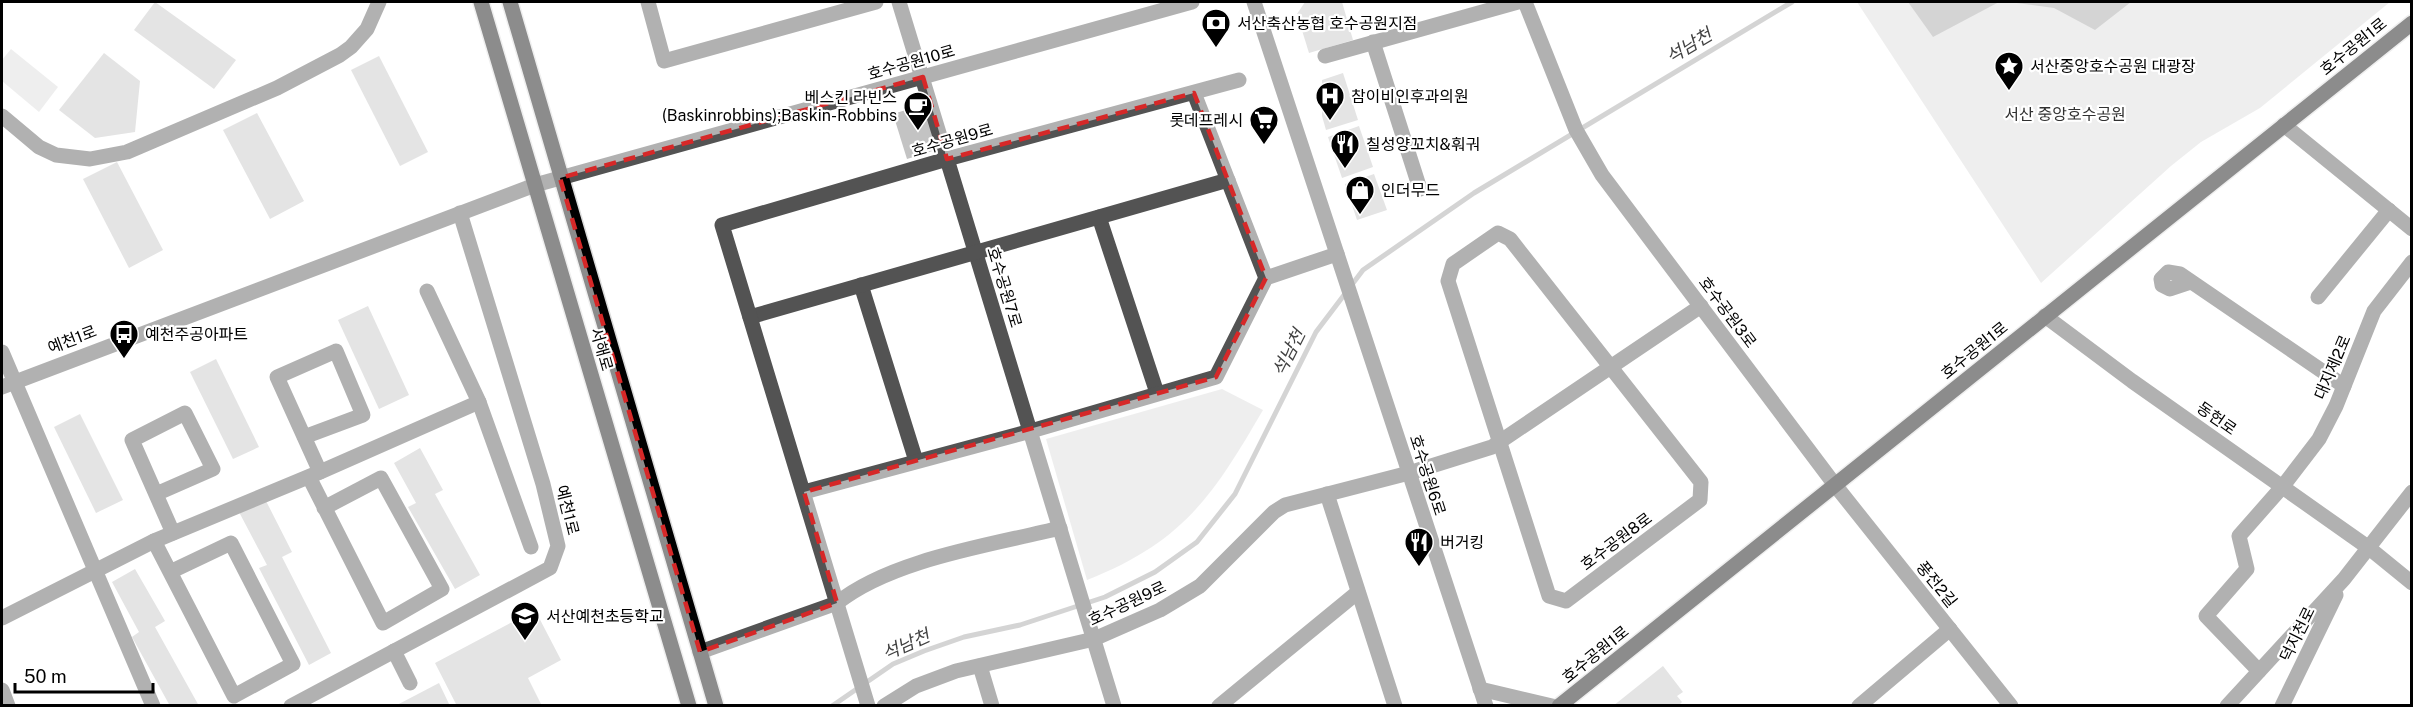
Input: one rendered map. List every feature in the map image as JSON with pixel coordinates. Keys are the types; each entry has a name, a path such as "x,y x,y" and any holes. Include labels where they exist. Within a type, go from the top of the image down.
{"main road":[{"name":"서해로","path":"482,2 689,705"},
{"name":"서해로","path":"510,2 716,705"},
{"name":"호수공원1로","path":"1559,705 2412,23"}],"street":[{"path":"2,116 39,147 56,154 90,159 127,152 276,88 340,55 351,47 367,29 379,2"},
{"path":"648,2 664,61 876,2"},
{"name":"호수공원7로","path":"899,2 1094,639"},
{"name":"호수공원10로","path":"535,185 1192,2"},
{"path":"804,492 1031,431 1216,377 1266,278 1337,254 1254,2"},
{"path":"1325,56 1518,2"},
{"name":"호수공원3로","path":"1525,2 1567,107 1593,159 1835,485"},
{"path":"1373,42 1420,189"},
{"name":"호수공원9로","path":"868,705 722,225 947,159 1239,80"},
{"path":"1194,93 1266,278"},
{"path":"2284,125 2412,229"},
{"path":"750,317 1228,180"},
{"name":"예천1로","path":"2,387 15,380 535,185"},
{"path":"2318,297 2388,210"},
{"name":"예천1로","path":"291,705 550,568 558,546 543,484 460,213"},
{"path":"1099,217 1157,393"},
{"name":"호수공원8로","path":"1498,233 1510,239 1610,367 1701,482 1700,500 1566,601 1549,596 1448,281 1453,264 1498,233"},
{"name":"호수공원6로","path":"1337,254 1486,705"},
{"name":"대지제2로","path":"2259,671 2206,616 2247,569 2239,536 2283,486 2319,439 2344,386 2374,311 2412,262"},
{"path":"2192,282 2344,386"},
{"path":"861,285 916,461"},
{"path":"427,291 479,402 531,547"},
{"path":"1409,473 1492,447 1701,306"},
{"name":"동헌로","path":"2046,316 2132,381 2369,548 2412,583"},
{"path":"304,436 363,415 336,351 277,377 304,436 324,508 382,623 442,589 381,478 324,508"},
{"path":"2,352 153,705"},
{"path":"2,618 154,541 314,475 479,402"},
{"path":"156,494 213,469 185,413 132,440 173,533"},
{"name":"호수공원9로","path":"885,705 916,686 956,671 1094,639 1160,610 1200,586 1280,508 1409,473"},
{"name":"풍전2길","path":"1835,485 2011,705"},
{"path":"2227,705 2344,579 2412,492"},
{"path":"1327,494 1394,705"},
{"path":"700,652 837,603 854,589 927,561 1060,528"},
{"path":"154,541 170,572 234,696 293,664 231,543 170,572"},
{"name":"덕지천로","path":"2282,705 2344,579"},
{"path":"1219,705 1358,592"},
{"path":"1859,705 1950,629"},
{"path":"1094,639 1114,705"},
{"path":"394,651 410,682"},
{"path":"980,666 992,705"},
{"path":"1480,689 1551,705"},
{"path":"2,690 8,705"}],"highlighted area":[{"path":"923,77 947,159 1194,93 1266,278 1216,377 804,492 837,603 700,652 560,178"}],"green space":[{"name":"서산 중앙호수공원","path":"1857,2 2390,2 2260,108 2201,142 2171,166 2041,283"},
{"path":"11,49 58,87 39,112 2,81 2,60"},
{"path":"1222,389 1263,410 1228,468 1211,492 1172,532 1148,550 1087,580 1046,439"}],"shaded area":[{"path":"1908,2 1999,2 1933,37"},
{"path":"2009,2 2131,2 2095,30 2054,8"}],"building":[{"path":"155,2 236,60 214,89 134,30"},
{"path":"1305,2 1342,2 1353,40 1309,53 1297,14"},
{"path":"104,53 140,81 135,132 95,138 59,110"},
{"path":"379,56 428,152 400,166 351,70"},
{"path":"1343,73 1358,120 1326,130 1322,116 1322,80"},
{"name":"베스킨 라빈스 (Baskinrobbins);Baskin-Robbins","path":"928,103 942,148 907,159 893,114"},
{"path":"257,113 304,201 270,219 223,130"},
{"path":"1359,126 1373,167 1342,178 1328,137"},
{"path":"117,162 163,250 129,268 83,179"},
{"path":"1374,174 1387,210 1357,220 1345,184"},
{"path":"368,306 409,395 379,409 338,320"},
{"path":"216,359 259,447 233,459 190,372"},
{"path":"80,414 123,500 96,513 54,427"},
{"path":"420,448 443,490 435,494 480,575 455,589 408,507 416,503 394,463"},
{"path":"265,499 292,552 282,557 331,653 309,665 259,568 267,565 239,512"},
{"path":"135,569 165,621 155,627 199,706 170,706 132,637 139,632 112,582"},
{"name":"서산예천초등학교","path":"535,610 561,660 528,678 542,706 457,706 435,663"},
{"path":"1663,666 1683,692 1677,696 1682,702 1678,706 1613,706"},
{"path":"439,683 450,706 395,706"}],"waterway":[{"name":"석남천","path":"832,706 893,664 964,637 1020,625 1105,597 1155,572 1197,542 1235,494 1316,332 1363,270 1474,193 1792,2"}],"place":[{"name":"서산축산농협 호수공원지점","path":"1216,48"},
{"name":"서산중앙호수공원 대광장","path":"2009,92"},
{"name":"참이비인후과의원","path":"1330,122"},
{"name":"베스킨 라빈스 (Baskinrobbins);Baskin-Robbins","path":"918,132"},
{"name":"롯데프레시","path":"1264,146"},
{"name":"칠성양꼬치&훠궈","path":"1345,170"},
{"name":"인더무드","path":"1360,216"},
{"name":"예천주공아파트","path":"124,360"},
{"name":"버거킹","path":"1419,568"},
{"name":"서산예천초등학교","path":"525,642"}]}
